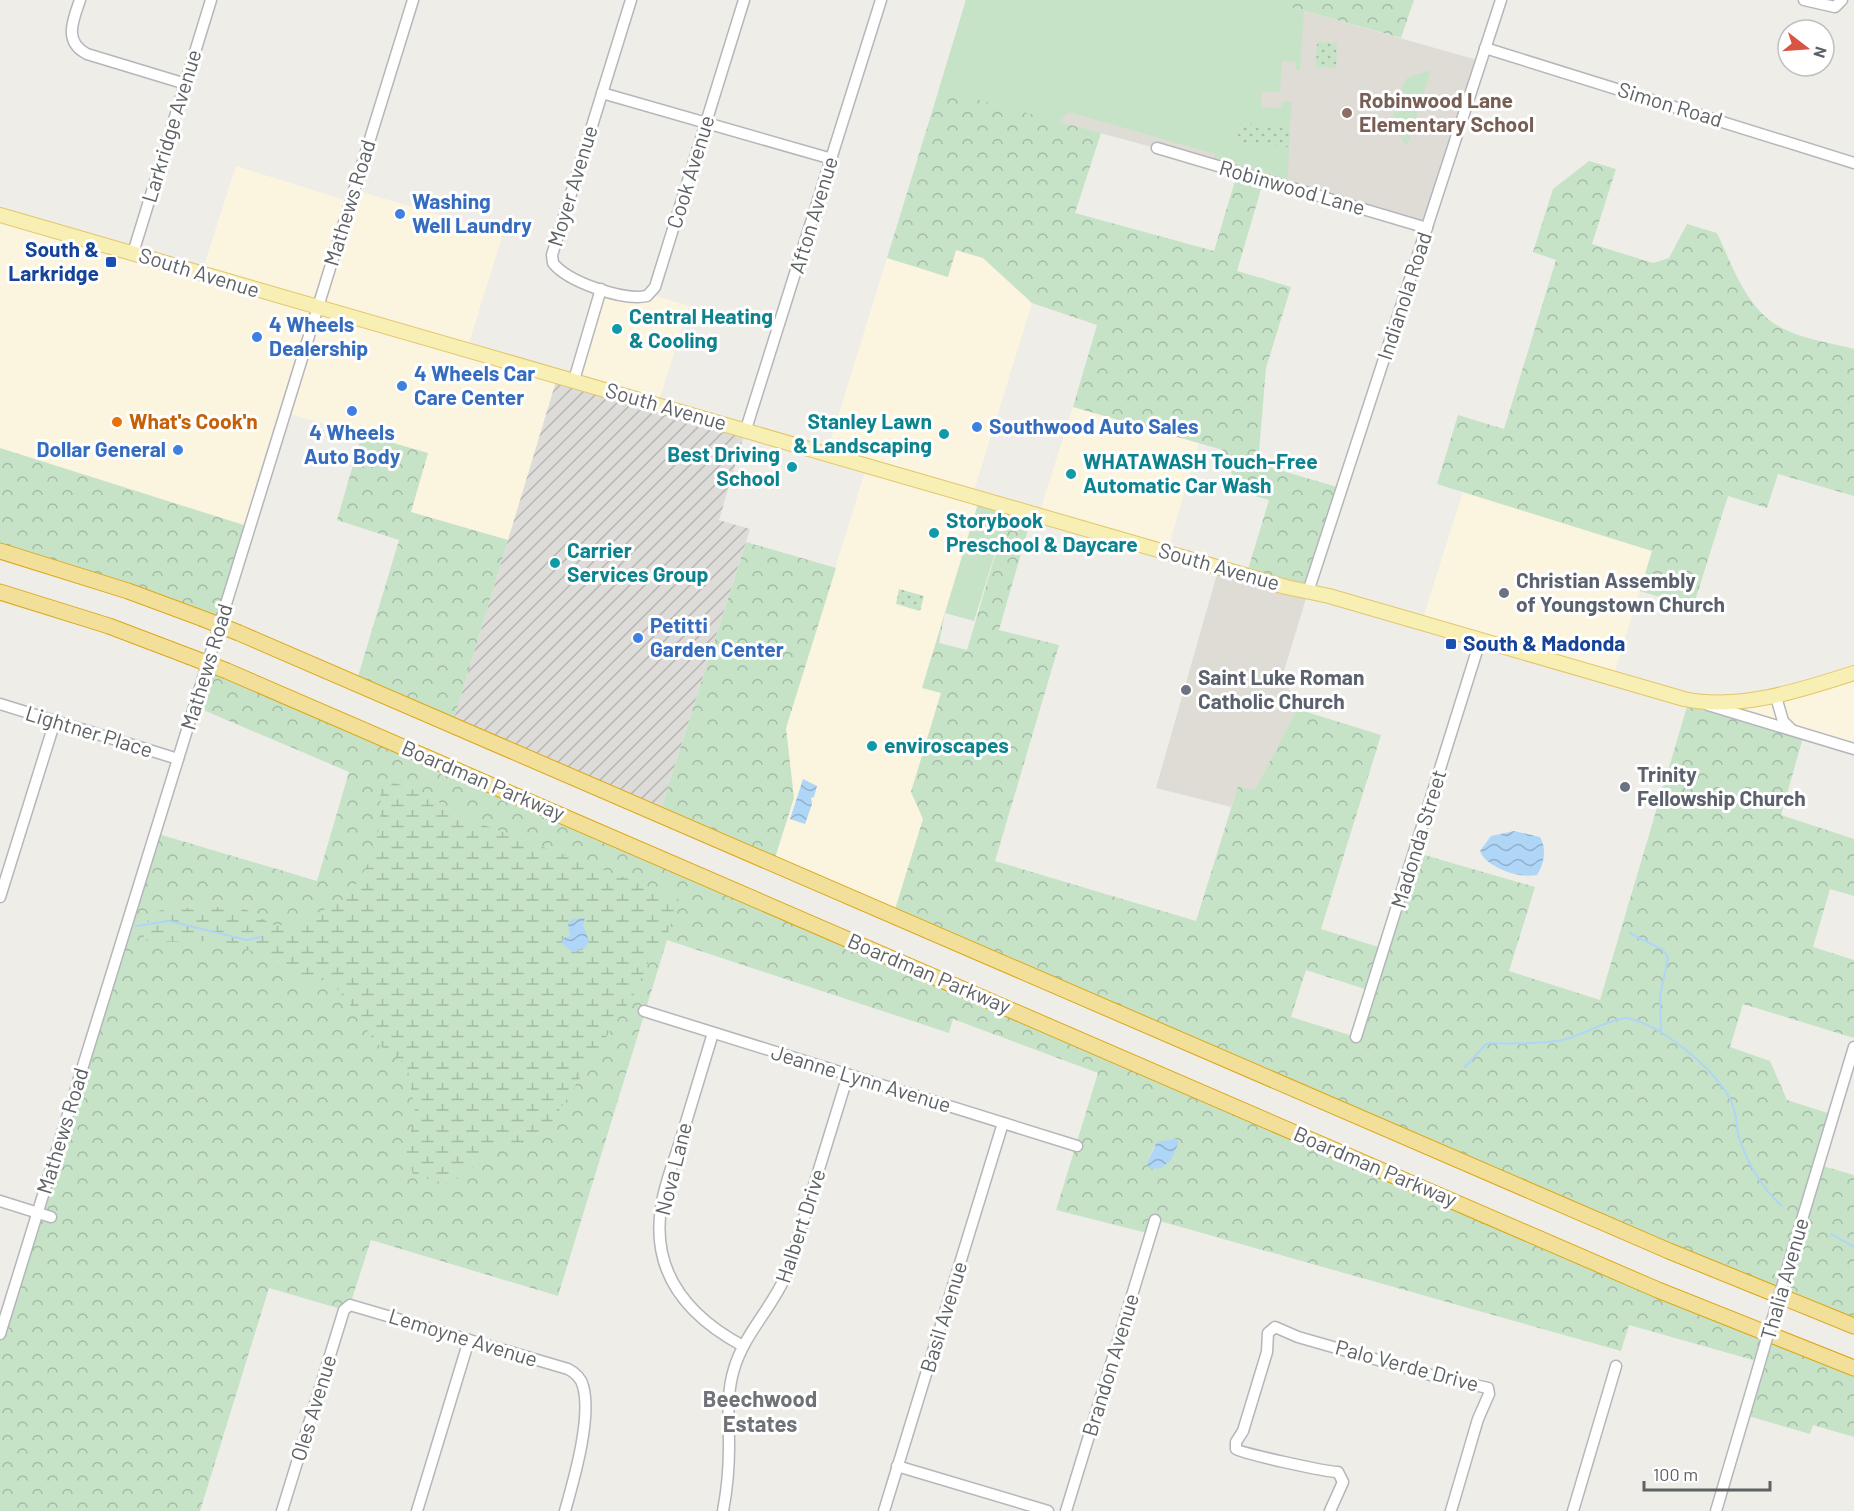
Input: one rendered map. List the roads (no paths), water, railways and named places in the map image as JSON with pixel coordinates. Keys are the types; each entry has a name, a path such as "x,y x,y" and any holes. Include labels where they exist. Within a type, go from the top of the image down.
{"highway":[{"name":"Boardman Parkway","path":"0,551 117,588 238,633 1658,1246 1854,1326"},
{"name":"Boardman Parkway","path":"0,592 109,626 227,671 1658,1290 1854,1368"}],"main road":[{"name":"South Avenue","path":"0,215 1308,592 1699,702 1776,697 1854,673"}],"street":[{"path":"80,0 71,33 77,48 87,54 186,84"},
{"name":"Larkridge Avenue","path":"133,253 211,0"},
{"name":"Mathews Road","path":"0,1334 413,0"},
{"name":"Moyer Avenue","path":"601,289 565,273 553,263 552,255 631,0"},
{"name":"Cook Avenue","path":"601,289 641,297 650,294 655,287 744,0"},
{"name":"Afton Avenue","path":"747,429 881,0"},
{"name":"Indianola Road","path":"1308,592 1501,0"},
{"path":"1804,0 1825,6 1840,3"},
{"name":"Simon Road","path":"1485,48 1854,163"},
{"path":"602,93 832,159"},
{"name":"Robinwood Lane","path":"1157,148 1427,228"},
{"path":"574,380 601,289"},
{"name":"Madonda Street","path":"1356,1037 1480,641"},
{"path":"1776,697 1784,721 1792,731"},
{"path":"1699,702 1854,749"},
{"name":"Lightner Place","path":"0,704 178,759"},
{"path":"0,897 55,721"},
{"name":"Jeanne Lynn Avenue","path":"644,1011 1077,1146"},
{"name":"Nova Lane","path":"713,1033 664,1194 660,1240 669,1275 683,1300 708,1325 743,1346"},
{"name":"Thalia Avenue","path":"1716,1511 1854,1047"},
{"name":"Halbert Drive","path":"723,1511 729,1469 729,1390 743,1346 774,1302 787,1273 848,1075"},
{"name":"Basil Avenue","path":"884,1511 1004,1123"},
{"path":"0,1201 51,1216"},
{"name":"Brandon Avenue","path":"1066,1511 1155,1220"},
{"name":"Lemoyne Avenue","path":"348,1305 568,1369 577,1375 582,1382 584,1394 583,1429 575,1474 565,1511"},
{"name":"Oles Avenue","path":"282,1511 344,1310 348,1305"},
{"name":"Palo Verde Drive","path":"1330,1511 1343,1482 1338,1472 1319,1471 1261,1455 1242,1454 1236,1449 1236,1442 1243,1431 1267,1352 1268,1333 1272,1328 1279,1327 1298,1337 1434,1376 1488,1388 1489,1394 1478,1419 1451,1511"},
{"path":"417,1511 470,1340"},
{"path":"1573,1511 1616,1366"},
{"path":"897,1466 1048,1511"}],"water":[{"path":"803,779 817,786 814,797 811,798 812,804 805,824 790,819"},
{"path":"1514,831 1540,837 1544,856 1537,875 1514,874 1505,871 1489,862 1480,851 1491,836"},
{"path":"585,918 583,925 589,941 584,949 572,952 562,943 563,938 570,936 568,924 572,919"},
{"path":"1176,1139 1179,1142 1171,1160 1161,1168 1151,1169 1147,1163 1157,1142"}],"waterway":[{"path":"136,926 169,921 247,940 260,937"},
{"path":"1630,933 1663,950 1668,958 1660,996 1661,1033"},
{"path":"1465,1067 1486,1044 1563,1040 1622,1018 1641,1022 1689,1052 1717,1080 1733,1106 1739,1138 1751,1166 1768,1192 1782,1206"},
{"path":"1831,1234 1854,1247"}],"place":[{"name":"Robinwood Lane Elementary School","path":"1347,113"},
{"name":"Washing Well Laundry","path":"400,214"},
{"name":"South & Larkridge","path":"111,262"},
{"name":"Central Heating & Cooling","path":"617,329"},
{"name":"4 Wheels Dealership","path":"257,337"},
{"name":"4 Wheels Car Care Center","path":"402,386"},
{"name":"4 Wheels Auto Body","path":"352,411"},
{"name":"What's Cook'n","path":"117,422"},
{"name":"Southwood Auto Sales","path":"977,427"},
{"name":"Stanley Lawn & Landscaping","path":"944,434"},
{"name":"Dollar General","path":"178,450"},
{"name":"Best Driving School","path":"792,467"},
{"name":"WHATAWASH Touch-Free Automatic Car Wash","path":"1071,474"},
{"name":"Storybook Preschool & Daycare","path":"934,533"},
{"name":"Carrier Services Group","path":"555,563"},
{"name":"Christian Assembly of Youngstown Church","path":"1504,593"},
{"name":"Petitti Garden Center","path":"638,638"},
{"name":"South & Madonda","path":"1451,644"},
{"name":"Saint Luke Roman Catholic Church","path":"1186,690"},
{"name":"enviroscapes","path":"872,746"},
{"name":"Trinity Fellowship Church","path":"1625,787"}],"district":[{"name":"Beechwood Estates","path":"760,1412"}]}
